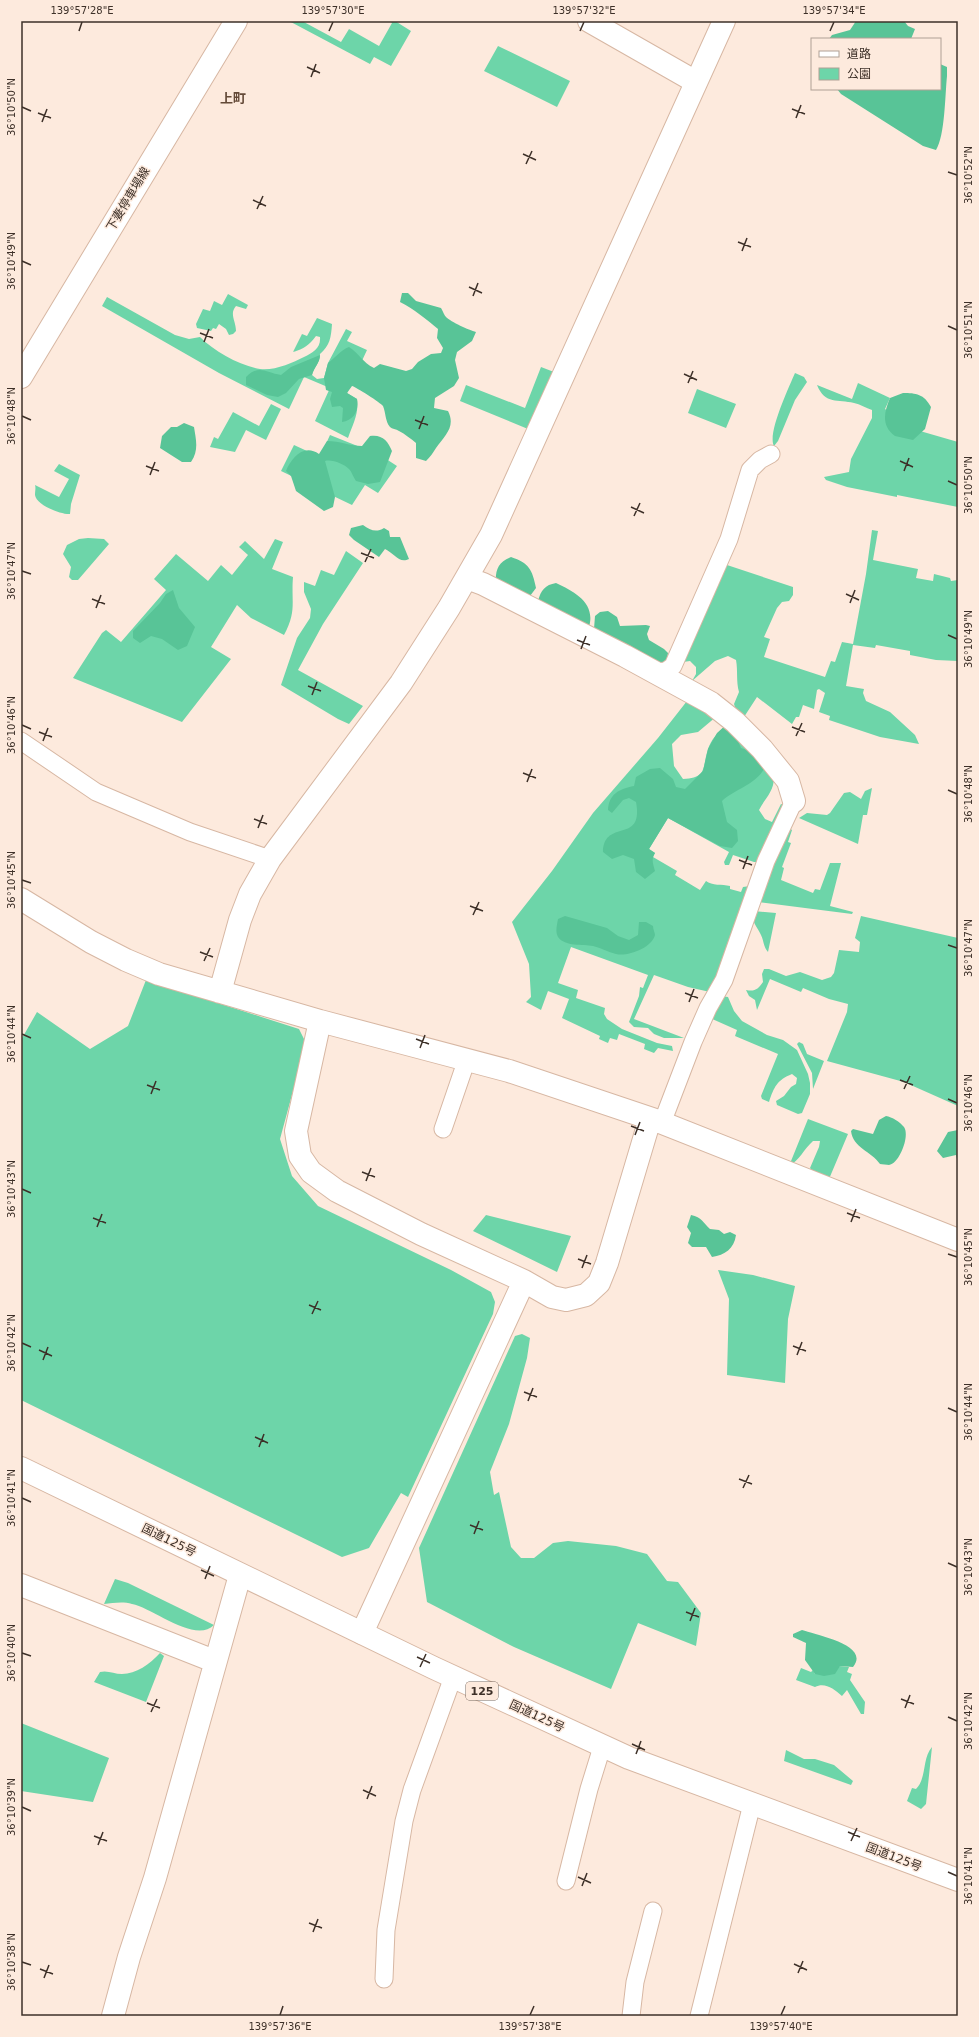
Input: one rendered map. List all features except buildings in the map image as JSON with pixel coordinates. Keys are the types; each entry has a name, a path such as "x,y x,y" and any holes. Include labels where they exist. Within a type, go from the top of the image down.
{"main road":[{"name":"下妻停車場線","path":"21,377 236,21"},
{"path":"589,21 696,82"},
{"path":"220,992 240,920 250,894 270,859 327,781 376,718 423,649 467,578 491,535 724,21"},
{"path":"467,578 526,605 656,672 711,703 734,722 762,749 788,781 794,801"},
{"path":"21,899 91,942 126,960 159,974 320,1021 509,1071 656,1121 958,1240"},
{"path":"320,1021 296,1131 300,1156 311,1172 337,1191 421,1234 524,1281 552,1298 566,1300 586,1295 600,1282 656,1121"},
{"path":"362,1634 524,1281"},
{"name":"国道125号","path":"21,1468 362,1634 602,1747 958,1880"},
{"path":"113,2016 133,1943 155,1878 214,1661 240,1575"},
{"path":"21,1585 214,1661"}],"lane":[{"path":"656,672 666,671 673,666 728,539 750,470 760,460 771,454"},
{"path":"21,741 96,792 190,832 270,859"},
{"path":"656,1121 708,1008 724,980 766,861 794,801"},
{"path":"443,1129 467,1059"},
{"path":"384,1979 386,1930 404,1821 412,1790 453,1677"},
{"path":"566,1881 589,1789 602,1747"},
{"path":"699,2016 752,1804"},
{"path":"631,2016 635,1982 653,1910"}],"green space":[{"path":"289,21 302,21 341,42 349,29 379,46 392,23 390,21 395,21 411,31 391,66 374,57 370,64"},
{"path":"856,21 904,21 908,26 915,29 911,38 830,38 832,35 850,30"},
{"path":"498,46 570,81 557,107 484,71"},
{"path":"941,64 947,67 943,125 939,144 936,150 923,146 841,94 838,90 941,90"},
{"path":"402,293 408,293 416,301 441,308 448,319 460,326 476,332 472,341 457,352 455,360 459,378 454,386 435,398 434,408 448,411 451,422 446,435 426,461 416,458 416,443 398,430 390,427 387,422 383,406 352,386 347,393 357,399 356,411 353,417 342,422 343,408 340,406 332,407 330,399 332,392 326,390 324,378 328,363 349,347 374,368 380,364 406,371 412,369 418,362 431,354 441,353 443,348 437,338 438,329 415,311 400,302"},
{"path":"228,294 248,305 246,309 236,306 234,309 233,315 236,331 229,335 226,329 219,324 216,329 213,328 211,331 197,328 196,324 203,309 210,311 214,301 222,305"},
{"path":"107,297 175,335 189,339 200,337 213,348 228,357 260,369 271,369 283,366 316,350 320,337 316,336 306,346 293,352 302,334 307,336 317,318 332,324 329,341 320,354 319,360 312,375 317,379 324,378 328,363 346,329 352,332 347,341 367,350 347,393 357,399 355,419 348,438 315,421 330,388 304,377 289,409 219,373 102,306"},
{"path":"320,355 312,375 299,379 286,393 278,397 267,395 246,385 246,377 255,371 263,370 281,375 291,367"},
{"path":"541,367 554,372 528,429 460,401 466,385 525,408"},
{"path":"795,373 804,377 807,382 795,400 778,441 774,446 773,432 776,421"},
{"path":"858,383 890,398 885,409 920,431 958,442 958,507 847,487 826,480 824,477 849,472 851,459 872,418 872,410 848,402 832,400 824,396 817,385 852,399"},
{"path":"697,389 736,404 726,428 688,413"},
{"path":"903,393 919,395 926,399 931,407 925,429 913,440 895,436 887,428 885,414 890,398"},
{"path":"271,404 281,409 266,440 246,430 235,452 210,447 214,437 218,439 233,412 259,426"},
{"path":"184,423 194,427 196,449 194,458 191,462 182,462 160,448 162,436 171,427 177,427"},
{"path":"330,435 380,455 397,466 378,493 365,485 352,505 281,471 294,445 320,457"},
{"path":"370,436 378,436 384,439 389,444 392,451 380,482 368,484 356,481 347,467 338,462 325,461 335,497 333,507 324,511 296,491 291,476 286,471 291,461 303,451 308,450 319,454 327,441 362,446"},
{"path":"59,464 80,475 71,504 70,514 56,511 44,506 36,499 35,495 35,485 59,497 69,479 54,471"},
{"path":"363,525 373,530 384,528 389,531 390,537 400,537 409,559 399,559 385,549 379,557 354,540 349,535 351,528"},
{"path":"872,530 878,531 873,560 918,569 916,578 933,581 934,574 950,578 951,581 958,580 958,661 936,660 910,655 910,651 876,645 875,648 853,645 846,686 864,689 863,693 866,701 890,712 915,735 919,744 880,737 829,720 830,716 819,712 825,693 819,689 817,690 814,709 803,705 799,717 796,717 792,724 757,697 744,717 736,710 734,704 739,692 736,660 728,656 715,661 692,681 696,674 696,667 690,661 683,662 724,564 793,587 793,595 789,601 782,602 777,608 764,637 770,639 764,657 825,677 831,661 835,662 842,642 853,644 866,574"},
{"path":"79,539 104,539 109,544 78,580 72,580 69,577 71,567 63,554 67,545"},
{"path":"275,539 283,542 272,569 293,577 292,613 284,635 251,618 237,605 211,647 231,659 182,722 73,678 102,633 106,630 121,642 166,590 154,579 176,554 208,581 221,565 232,575 248,555 239,547 245,541 264,559"},
{"path":"346,551 363,563 323,624 298,670 363,706 349,724 281,685 297,638 310,618 311,609 304,592 304,582 315,586 321,570 334,575"},
{"path":"511,557 526,564 533,576 536,588 527,600 496,584 498,567 503,561"},
{"path":"556,583 570,590 587,605 590,619 589,627 538,601 544,589 549,585"},
{"path":"173,590 179,608 195,627 187,646 178,650 162,639 151,636 140,643 133,638 133,631 160,603 166,594"},
{"path":"608,611 617,617 620,626 650,626 647,634 649,640 668,653 666,666 594,629 595,616 600,612"},
{"path":"687,701 717,716 698,732 681,735 672,744 674,766 683,779 691,778 700,774 703,770 711,742 725,726 774,777 771,791 759,810 765,819 772,822 781,804 784,805 759,862 754,862 733,855 729,865 725,865 724,862 729,852 668,818 649,849 655,853 653,857 677,871 675,875 700,890 706,881 708,883 730,886 730,889 741,892 743,887 750,886 753,890 710,992 688,987 654,975 634,1019 684,1038 664,1038 654,1034 648,1028 634,1027 629,1022 639,996 640,987 643,988 648,975 571,947 558,983 578,990 576,998 605,1008 604,1014 607,1019 622,1029 657,1043 672,1046 673,1051 658,1048 654,1053 644,1049 645,1044 619,1034 617,1040 610,1038 608,1043 599,1039 600,1036 562,1018 569,999 548,991 541,1010 526,1002 531,997 529,964 512,922 552,871 593,813 658,738"},
{"path":"725,726 733,730 741,748 755,756 761,762 764,769 750,783 722,801 727,822 737,830 738,841 732,848 720,846 668,818 649,849 655,853 653,864 655,871 645,879 636,872 634,859 623,855 612,859 603,852 605,842 610,836 629,828 634,823 637,815 636,802 629,798 623,800 612,813 608,810 610,800 613,796 619,791 634,786 636,777 650,769 660,768 673,779 676,787 685,789 703,771 708,749 717,733"},
{"path":"872,788 867,815 863,815 858,844 799,818 807,813 827,815 844,793 850,792 861,799 865,791"},
{"path":"788,827 792,830 788,842 791,843 782,867 784,868 781,880 813,893 815,889 820,890 830,863 841,863 830,906 853,912 852,914 758,902"},
{"path":"753,911 776,913 768,952 754,921"},
{"path":"565,916 607,928 618,936 629,940 638,935 639,922 646,922 653,926 655,935 653,940 644,948 632,953 621,955 616,954 593,946 570,944 561,940 556,931 558,919"},
{"path":"861,916 958,938 958,1106 904,1082 827,1061 847,1012 848,1004 829,999 803,988 801,992 770,979 757,1010 755,1000 749,996 746,990 754,990 760,986 763,982 762,974 764,969 769,969 786,976 800,972 822,980 831,977 834,973 839,950 859,952 860,942 855,938"},
{"path":"146,980 299,1029 306,1043 280,1139 292,1176 318,1206 451,1270 491,1292 495,1302 493,1314 408,1497 401,1493 369,1548 342,1557 21,1400 21,1040 37,1012 90,1049 128,1026"},
{"path":"721,996 728,997 734,1011 742,1021 767,1035 783,1040 797,1050 808,1074 810,1083 810,1094 802,1113 798,1114 777,1105 776,1101 784,1096 791,1087 796,1084 797,1078 792,1074 779,1082 769,1102 762,1099 761,1096 778,1054 735,1036 737,1030 710,1018"},
{"path":"799,1042 803,1044 807,1054 824,1061 813,1089 812,1073 797,1044"},
{"path":"886,1116 891,1117 898,1122 906,1131 905,1142 900,1154 893,1163 889,1165 880,1164 855,1142 851,1131 853,1129 873,1134 879,1120"},
{"path":"808,1119 848,1134 829,1179 814,1173 810,1168 820,1141 813,1141 796,1161 789,1166"},
{"path":"958,1130 958,1163 956,1155 943,1158 937,1151 948,1132"},
{"path":"486,1215 571,1236 557,1272 473,1231"},
{"path":"691,1215 700,1219 710,1229 719,1230 724,1234 730,1232 736,1235 731,1248 721,1255 712,1257 706,1247 692,1247 688,1243 691,1233 687,1227"},
{"path":"718,1270 753,1275 795,1286 788,1319 785,1383 727,1375 729,1299"},
{"path":"522,1334 530,1338 527,1358 509,1424 490,1472 494,1495 499,1492 511,1547 521,1558 534,1558 553,1543 568,1541 616,1546 647,1554 667,1581 678,1582 701,1613 696,1646 638,1623 611,1689 514,1647 427,1602 419,1548 515,1336"},
{"path":"115,1579 128,1583 214,1625 206,1630 185,1628 141,1607 129,1603 122,1602 104,1604"},
{"path":"802,1630 840,1642 848,1647 855,1653 857,1659 853,1667 840,1666 835,1674 824,1676 815,1674 805,1660 806,1643 793,1637 793,1634"},
{"path":"160,1653 164,1656 146,1702 94,1682 100,1672 106,1671 127,1674 138,1670 152,1661"},
{"path":"840,1666 849,1667 847,1672 852,1674 850,1680 865,1702 864,1714 861,1714 847,1690 842,1696 826,1686 822,1685 815,1687 796,1680 801,1668 811,1672 813,1670 815,1674"},
{"path":"21,1723 109,1758 93,1802 21,1791"},
{"path":"932,1747 926,1804 921,1809 907,1801 912,1788 916,1789 922,1779 927,1757"},
{"path":"786,1750 804,1759 815,1759 834,1765 853,1781 851,1785 784,1761"}],"district":[{"name":"上町","path":"233,98"}]}
